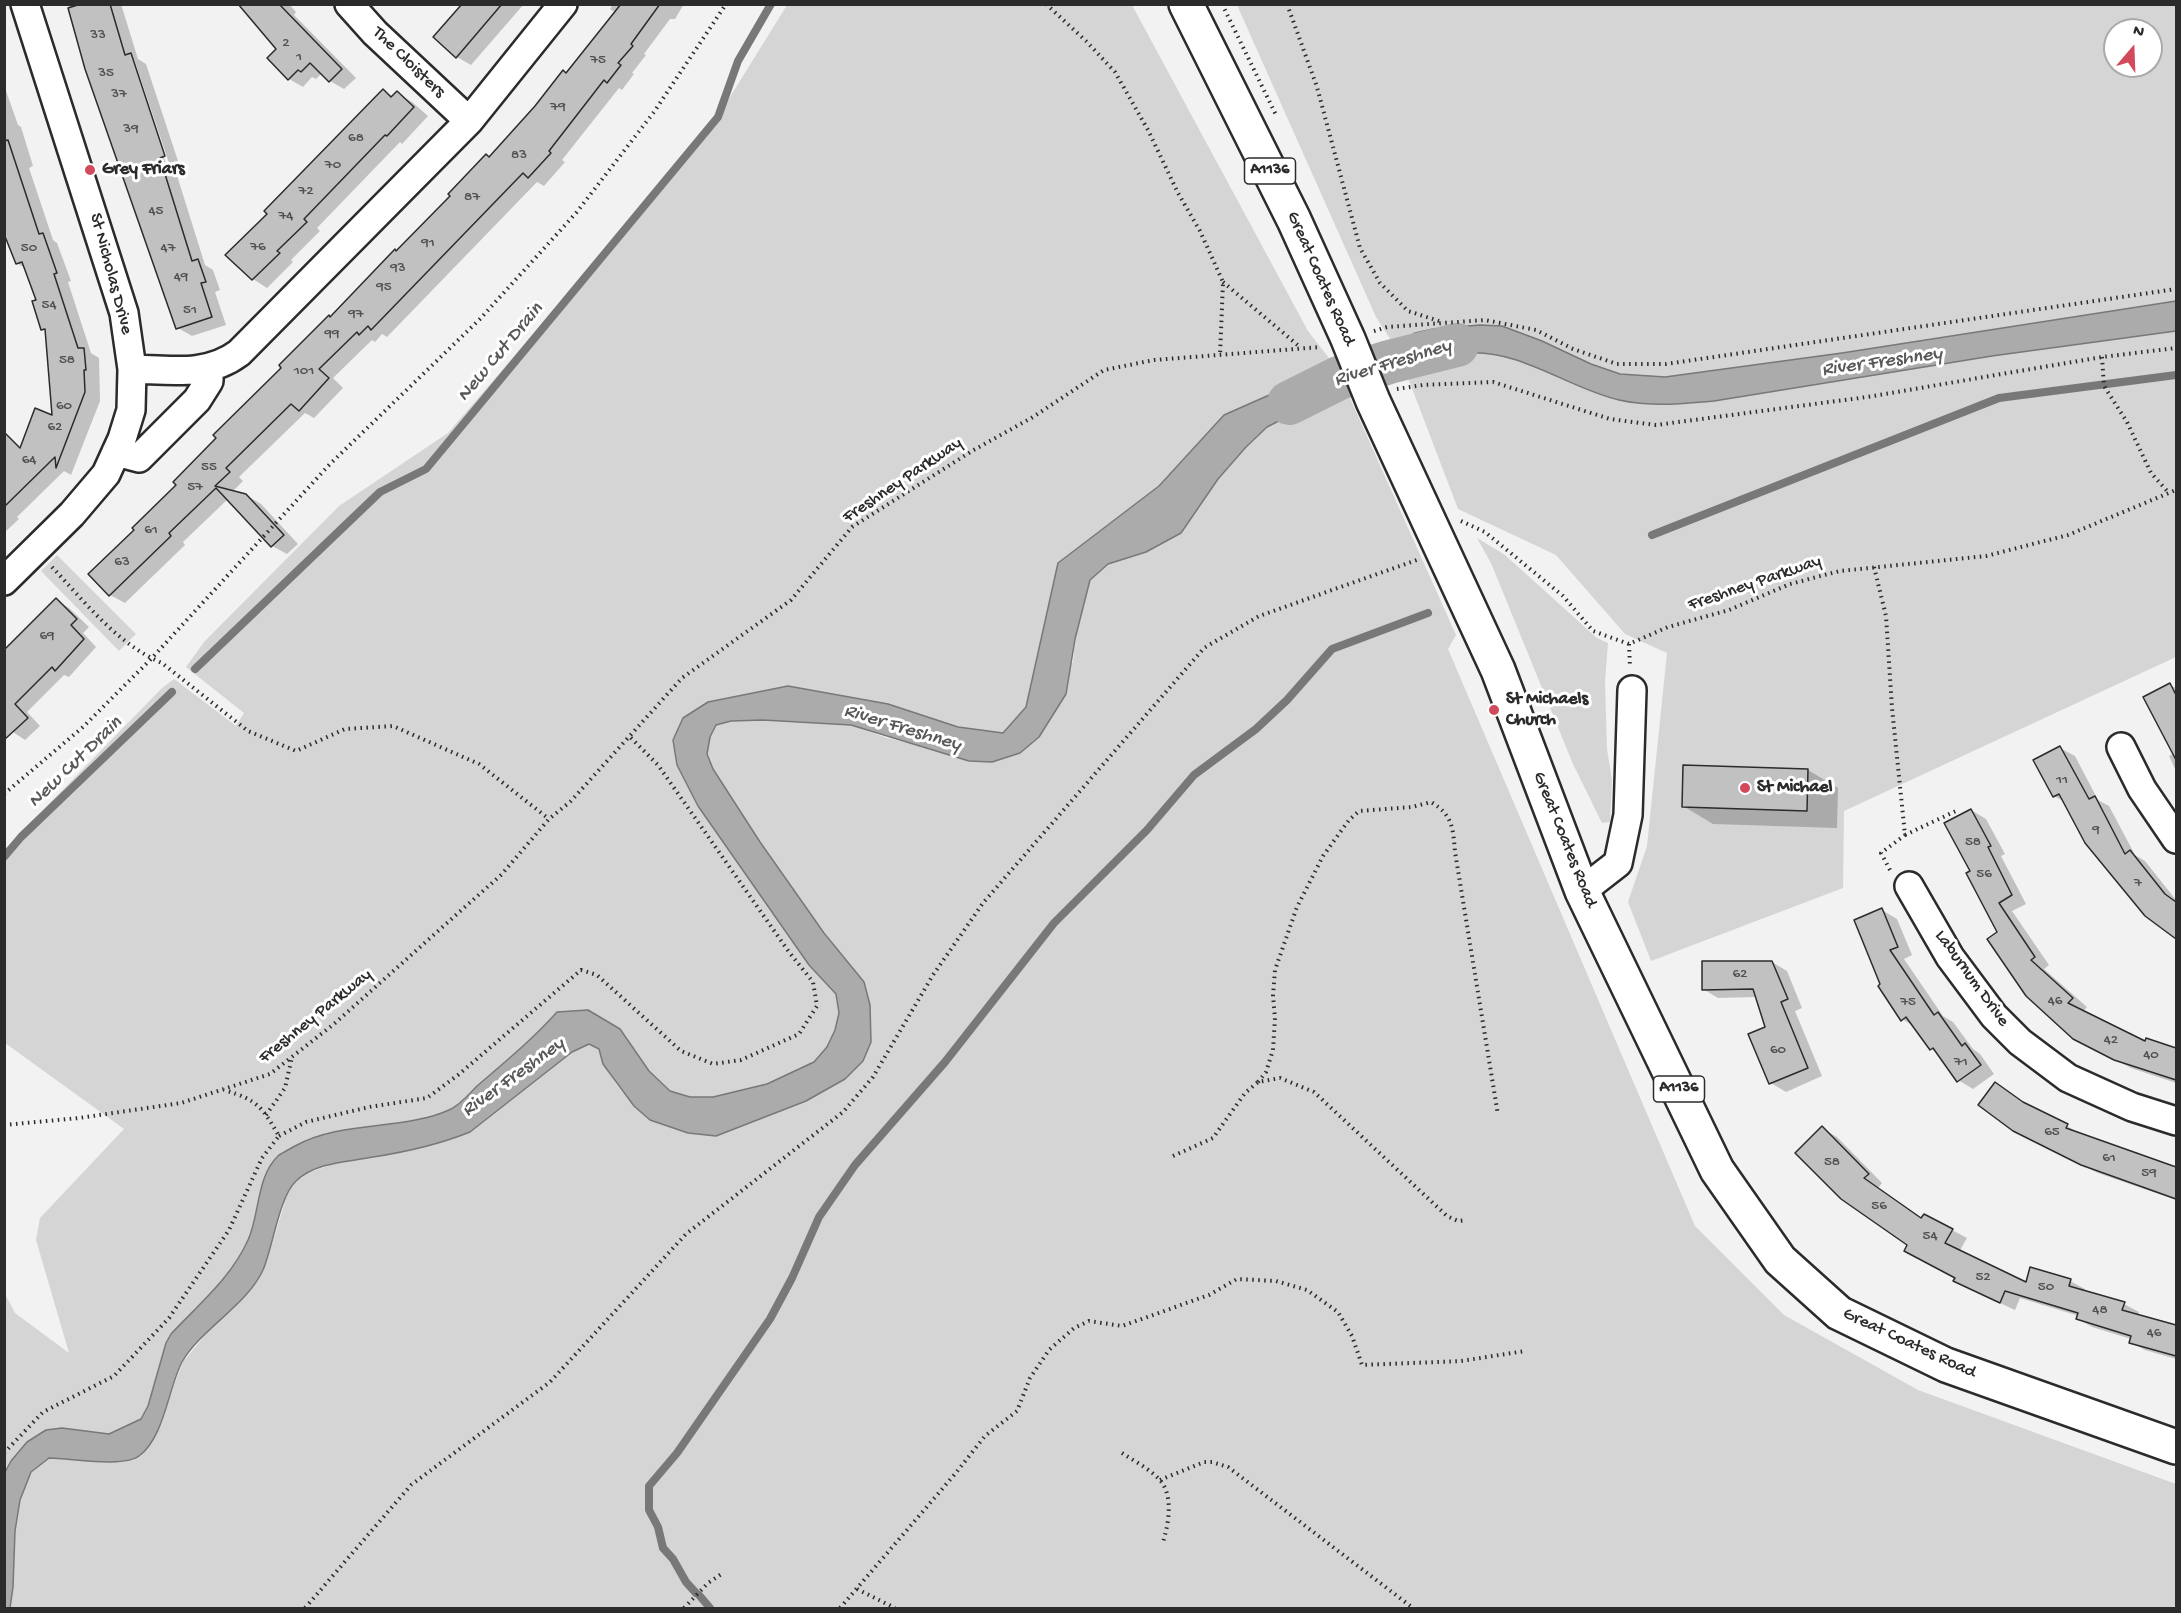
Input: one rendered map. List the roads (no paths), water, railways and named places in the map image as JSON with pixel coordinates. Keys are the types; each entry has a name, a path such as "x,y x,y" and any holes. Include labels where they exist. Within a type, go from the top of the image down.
{"main road":[{"name":"Great Coates Road","path":"1186,4 1294,220 1349,339 1373,401 1498,670 1582,891 1718,1170 1780,1260 1839,1313 1946,1365 2176,1447"}],"street":[{"name":"St Nicholas Drive","path":"4,581 72,513 106,474 131,410 132,369 124,313 25,4"},
{"name":"The Cloisters","path":"349,4 375,33 469,121"},
{"path":"132,369 209,368 225,363 239,354 469,121 563,4"},
{"path":"116,452 139,458 197,400 209,381 209,368"},
{"path":"1582,891 1618,863 1628,815 1632,690"},
{"path":"2121,747 2142,789 2176,838"},
{"name":"Laburnum Drive","path":"1909,886 1950,957 1994,1016 2019,1042 2068,1078 2133,1107 2176,1121"}],"water":[{"path":"2176,301 2176,331 1992,356 1714,401 1678,404 1642,404 1619,400 1581,387 1525,363 1487,353 1451,356 1405,370 1394,345 1415,333 1433,329 1480,325 1502,326 1620,374 1665,377 1842,353"},
{"path":"1335,366 1345,387 1267,427 1218,479 1181,533 1146,552 1108,564 1090,580 1075,639 1066,694 1039,737 1020,753 992,762 969,761 851,725 763,720 731,721 716,725 710,737 707,754 713,769 760,842 824,933 864,982 870,1005 871,1042 863,1061 845,1079 806,1101 716,1136 688,1133 650,1120 634,1106 603,1064 599,1049 589,1044 572,1052 470,1132 410,1150 323,1166 304,1175 290,1188 285,1198 267,1260 256,1283 200,1339 182,1362 160,1425 147,1448 131,1460 96,1462 49,1458 31,1472 20,1500 15,1531 13,1587 10,1608 5,1608 4,1474 11,1461 27,1442 46,1430 62,1428 109,1434 141,1419 148,1406 166,1343 171,1334 224,1279 241,1254 252,1230 266,1173 279,1155 313,1138 332,1132 411,1121 449,1110 461,1102 557,1012 588,1010 620,1029 649,1071 670,1091 690,1097 713,1097 767,1084 814,1062 827,1047 835,1030 839,1013 836,994 809,965 698,806 677,765 673,740 683,718 708,702 788,686 888,704 958,727 1003,733 1026,707 1058,563 1159,486 1224,415"}],"waterway":[{"name":"New Cut Drain","path":"195,669 380,492 426,469 718,117 738,61 771,4"},
{"name":"River Freshney","path":"1289,403 1339,378 1389,362 1457,345"},
{"path":"1652,535 1999,398 2176,375"},
{"path":"696,1593 663,1548 658,1527 649,1510 649,1486 677,1453 770,1319 792,1278 819,1217 855,1165 945,1062 1054,923 1147,830 1194,775 1256,729 1287,700 1332,649 1428,613"},
{"name":"New Cut Drain","path":"4,857 21,837 172,692"},
{"path":"699,1595 710,1608"}],"place":[{"name":"Grey Friars","path":"90,170"},
{"name":"St Michaels Church","path":"1494,710"},
{"name":"St Michael","path":"1745,788"}]}
